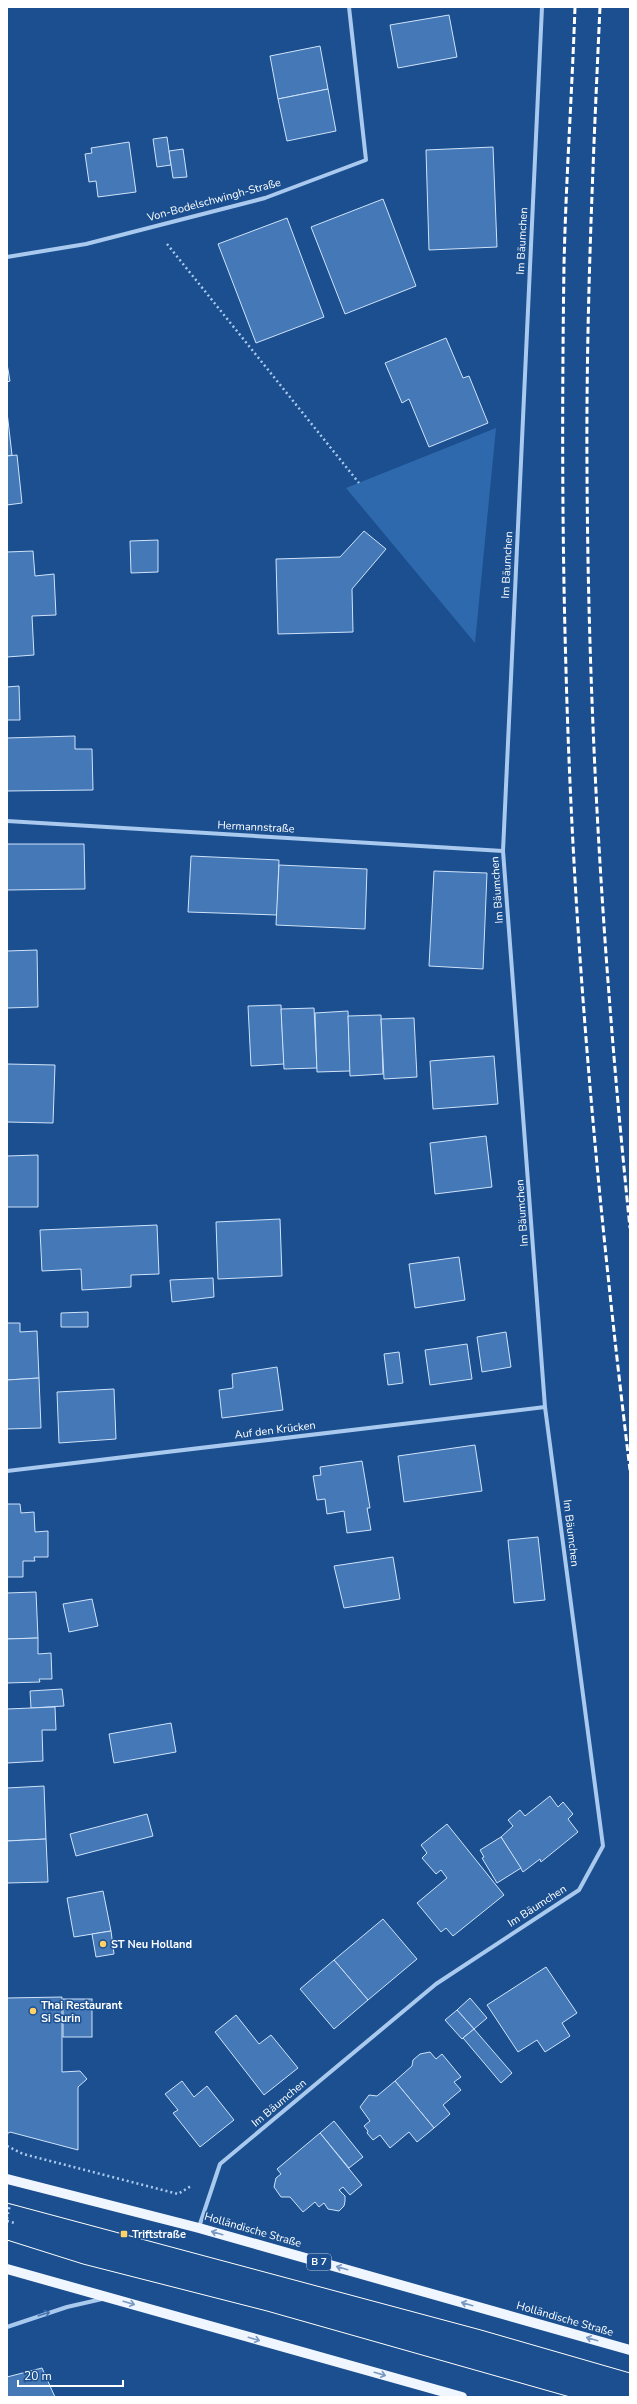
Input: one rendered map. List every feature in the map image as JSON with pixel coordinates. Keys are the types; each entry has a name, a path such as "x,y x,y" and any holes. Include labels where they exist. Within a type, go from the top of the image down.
{"main road":[{"name":"Holländische Straße","path":"7,2179 199,2228 630,2350"},
{"path":"7,2269 462,2397"}],"street":[{"name":"Von-Bodelschwingh-Straße","path":"7,257 86,244 265,198 366,160 349,7"},
{"name":"Im Bäumchen","path":"220,2164 436,1984 579,1890 602,1846 545,1407 504,851 542,7"},
{"name":"Hermannstraße","path":"7,821 504,851"},
{"name":"Auf den Krücken","path":"7,1471 545,1407"},
{"path":"199,2228 220,2164"},
{"path":"7,2327 67,2307 109,2298"}],"path":[{"path":"152,226 359,483"},
{"path":"7,2146 23,2154 178,2194 220,2164"},
{"path":"7,2221 15,2223"}],"shaded area":[{"path":"496,428 475,643 346,488"}],"building":[{"path":"449,15 457,57 398,68 390,25"},
{"path":"320,46 328,89 278,99 270,56"},
{"path":"328,89 336,131 287,141 278,99"},
{"path":"167,137 171,165 157,167 153,139"},
{"path":"129,142 136,192 98,197 96,181 89,182 85,154 92,153 91,148"},
{"path":"493,147 497,247 429,250 426,150"},
{"path":"183,149 187,177 173,178 169,151"},
{"path":"383,199 416,286 345,314 311,227"},
{"path":"287,218 324,317 256,343 218,244"},
{"path":"446,338 463,378 469,376 488,423 429,447 409,399 402,403 385,363"},
{"path":"7,364 10,381 7,382"},
{"path":"7,412 12,455 7,456"},
{"path":"17,455 22,503 7,505 7,456"},
{"path":"364,531 386,549 352,589 353,632 278,634 276,559 340,557"},
{"path":"158,540 158,572 131,573 130,541"},
{"path":"33,551 35,576 54,574 56,615 32,616 34,655 7,657 7,552"},
{"path":"19,686 20,720 7,720 7,687"},
{"path":"75,736 75,749 92,749 93,790 7,791 7,738"},
{"path":"7,844 84,844 85,889 7,890"},
{"path":"191,856 279,860 277,915 188,912"},
{"path":"279,865 367,869 365,929 276,925"},
{"path":"434,871 487,873 483,969 429,966"},
{"path":"37,950 38,1007 7,1008 7,951"},
{"path":"281,1005 284,1064 251,1066 248,1006"},
{"path":"314,1008 317,1068 284,1069 281,1009"},
{"path":"348,1011 350,1071 317,1072 315,1013"},
{"path":"381,1015 383,1074 350,1076 348,1016"},
{"path":"414,1018 417,1077 384,1079 381,1019"},
{"path":"494,1056 498,1104 433,1109 430,1061"},
{"path":"7,1064 55,1065 53,1123 7,1122"},
{"path":"486,1136 492,1187 435,1194 430,1143"},
{"path":"38,1155 38,1207 7,1207 7,1156"},
{"path":"280,1219 282,1276 218,1279 216,1222"},
{"path":"157,1225 159,1274 131,1275 131,1287 82,1290 81,1269 42,1271 40,1230"},
{"path":"459,1257 465,1300 415,1308 409,1264"},
{"path":"213,1278 214,1297 172,1302 170,1280"},
{"path":"88,1312 88,1327 61,1327 61,1313"},
{"path":"7,1323 20,1323 20,1332 37,1331 39,1378 7,1380"},
{"path":"506,1332 511,1367 482,1372 477,1337"},
{"path":"467,1344 472,1379 430,1385 425,1350"},
{"path":"399,1352 403,1383 388,1385 384,1354"},
{"path":"277,1367 283,1410 222,1418 219,1390 233,1388 232,1374"},
{"path":"39,1378 41,1428 7,1429 7,1380"},
{"path":"114,1389 116,1439 59,1443 57,1392"},
{"path":"475,1445 482,1491 404,1502 398,1456"},
{"path":"362,1461 370,1508 367,1508 371,1530 347,1533 344,1511 327,1514 325,1499 317,1500 313,1476 321,1475 320,1467"},
{"path":"7,1504 20,1504 21,1513 34,1512 35,1532 48,1531 48,1557 34,1557 35,1561 23,1561 23,1577 7,1577"},
{"path":"538,1537 545,1600 514,1603 508,1540"},
{"path":"393,1557 400,1599 344,1608 334,1566"},
{"path":"36,1592 38,1638 7,1639 7,1593"},
{"path":"92,1599 98,1626 69,1632 63,1604"},
{"path":"38,1638 38,1654 51,1653 52,1679 39,1679 40,1682 7,1683 7,1639"},
{"path":"62,1689 64,1706 31,1708 30,1691"},
{"path":"55,1707 56,1730 42,1730 43,1761 7,1763 7,1709"},
{"path":"171,1723 176,1752 114,1763 109,1734"},
{"path":"44,1786 46,1839 7,1841 7,1788"},
{"path":"550,1796 558,1807 563,1802 573,1814 568,1819 578,1832 541,1862 540,1859 523,1872 501,1837 513,1826 508,1820 520,1810 525,1816"},
{"path":"147,1814 153,1836 76,1856 70,1834"},
{"path":"447,1824 504,1895 453,1936 446,1928 441,1932 417,1903 447,1878 441,1870 436,1874 422,1858 427,1853 421,1845"},
{"path":"501,1837 521,1868 497,1883 482,1858 484,1857 480,1850"},
{"path":"46,1839 48,1882 7,1883 7,1841"},
{"path":"103,1891 111,1931 74,1937 67,1898"},
{"path":"383,1919 417,1959 368,2000 334,1960"},
{"name":"ST Neu Holland","path":"111,1931 114,1954 96,1957 92,1934"},
{"path":"334,1960 368,2000 334,2029 300,1989"},
{"path":"546,1967 577,2013 562,2023 570,2036 545,2052 537,2040 518,2052 487,2005"},
{"path":"62,1997 62,2072 80,2071 87,2079 78,2087 78,2150 10,2132 7,2134 7,1998"},
{"path":"470,1998 487,2018 474,2029 457,2010"},
{"path":"63,1999 92,1999 92,2037 63,2037"},
{"path":"457,2010 474,2029 462,2039 445,2020"},
{"path":"236,2015 259,2044 271,2035 298,2068 264,2095 215,2032"},
{"path":"474,2029 512,2073 501,2083 463,2038"},
{"path":"430,2052 436,2059 442,2054 461,2077 454,2082 461,2090 443,2105 450,2114 434,2128 395,2081 412,2066 413,2060 420,2054"},
{"path":"182,2081 194,2097 207,2086 234,2120 200,2147 173,2113 178,2110 165,2094"},
{"path":"395,2081 434,2128 417,2142 409,2132 390,2148 380,2135 373,2140 367,2133 368,2131 364,2126 370,2121 360,2107 369,2095 377,2096"},
{"path":"334,2121 363,2157 349,2168 320,2133"},
{"path":"320,2133 362,2185 350,2195 343,2187 339,2190 345,2196 345,2201 344,2206 339,2211 328,2209 324,2203 319,2207 315,2202 303,2212 290,2197 281,2197 274,2187 276,2178 281,2174 277,2169"},
{"path":"42,2368 55,2397 7,2397 7,2377"}],"tram line":[{"path":"7,2203 481,2330 630,2373"},
{"path":"7,2240 83,2264 267,2311 570,2397"}],"railway":[{"path":"575,7 565,233 563,366 564,569 569,770 574,870 589,1070 607,1270 630,1470"},
{"path":"600,7 589,295 587,410 590,658 605,943 612,1038 630,1228"}],"place":[{"name":"ST Neu Holland","path":"103,1944"},
{"name":"Thai Restaurant Si Surin","path":"33,2011"},
{"name":"Triftstraße","path":"124,2234"}]}
